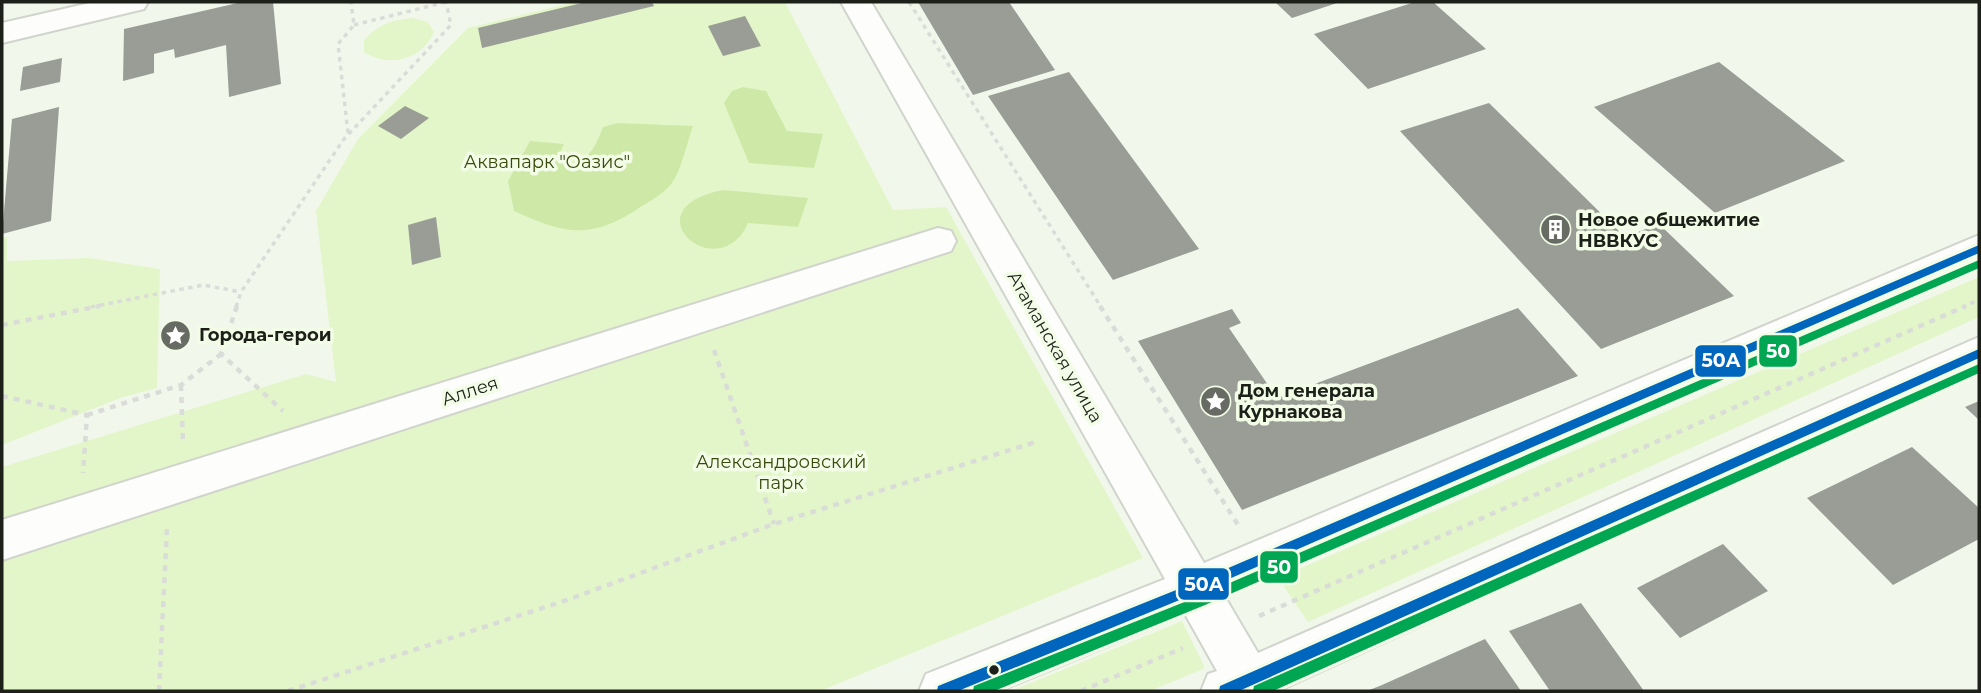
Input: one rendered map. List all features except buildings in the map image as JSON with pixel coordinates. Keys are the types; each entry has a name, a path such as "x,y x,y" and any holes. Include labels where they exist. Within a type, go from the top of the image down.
{"street":[{"path":"2,10 37,2"},
{"path":"2,33 133,2"},
{"name":"Атаманская улица","path":"856,2 1220,633 1242,688"},
{"name":"Аллея","path":"2,540 937,241"},
{"path":"943,691 1186,573 1267,557 1979,249"},
{"path":"1242,688 1979,354"}],"path":[{"path":"351,2 354,25"},
{"path":"2,396 87,415 181,385 221,354 242,292 348,133 451,25 446,2 354,25 338,44 348,133"},
{"path":"909,2 1242,531 1186,573"},
{"path":"2,325 203,285 242,292"},
{"path":"1082,691 1305,597 1979,300"},
{"path":"702,316 774,524"},
{"path":"221,354 315,441"},
{"path":"159,691 168,506 184,482 181,385"},
{"path":"80,514 87,415"},
{"path":"288,691 567,600 774,524 1038,442"},
{"path":"1267,557 1305,597"}],"green space":[{"name":"Александровский парк","path":"575,2 785,2 893,210 946,207 1143,558 820,691 2,691 2,467 306,374 336,382 316,211 358,139 468,28"},
{"path":"413,18 428,22 434,32 422,49 413,55 394,60 384,60 364,52 364,40 375,30 392,22"},
{"path":"7,237 7,261 89,258 160,269 157,388 123,397 2,445 2,238"},
{"path":"1979,277 1979,317 1308,622 1278,578"},
{"path":"1182,621 1205,668 1150,691 1011,691"}],"shaded area":[{"path":"743,87 766,91 787,131 823,134 814,168 749,163 724,103 732,91"},
{"path":"617,123 693,126 678,172 665,191 624,217 593,229 564,229 514,211 508,181 530,141 564,144 559,155 564,164 572,163 590,153 603,127"},
{"path":"723,190 808,198 798,227 748,223 735,241 718,248 702,247 688,238 681,226 682,212 695,200"}],"transit line":[{"name":"50А","path":"943,691 1195,588 1979,249"},
{"name":"50","path":"979,691 1201,601 1979,264"},
{"name":"50А","path":"1225,691 1979,353"},
{"name":"50","path":"1259,691 1979,368"}],"place":[{"name":"Новое общежитие НВВКУС","path":"1555,230"},
{"name":"Города-герои","path":"176,335"},
{"name":"Дом генерала Курнакова","path":"1215,401"}],"park label":[{"name":"Аквапарк \"Оазис\"","path":"547,162"}]}
